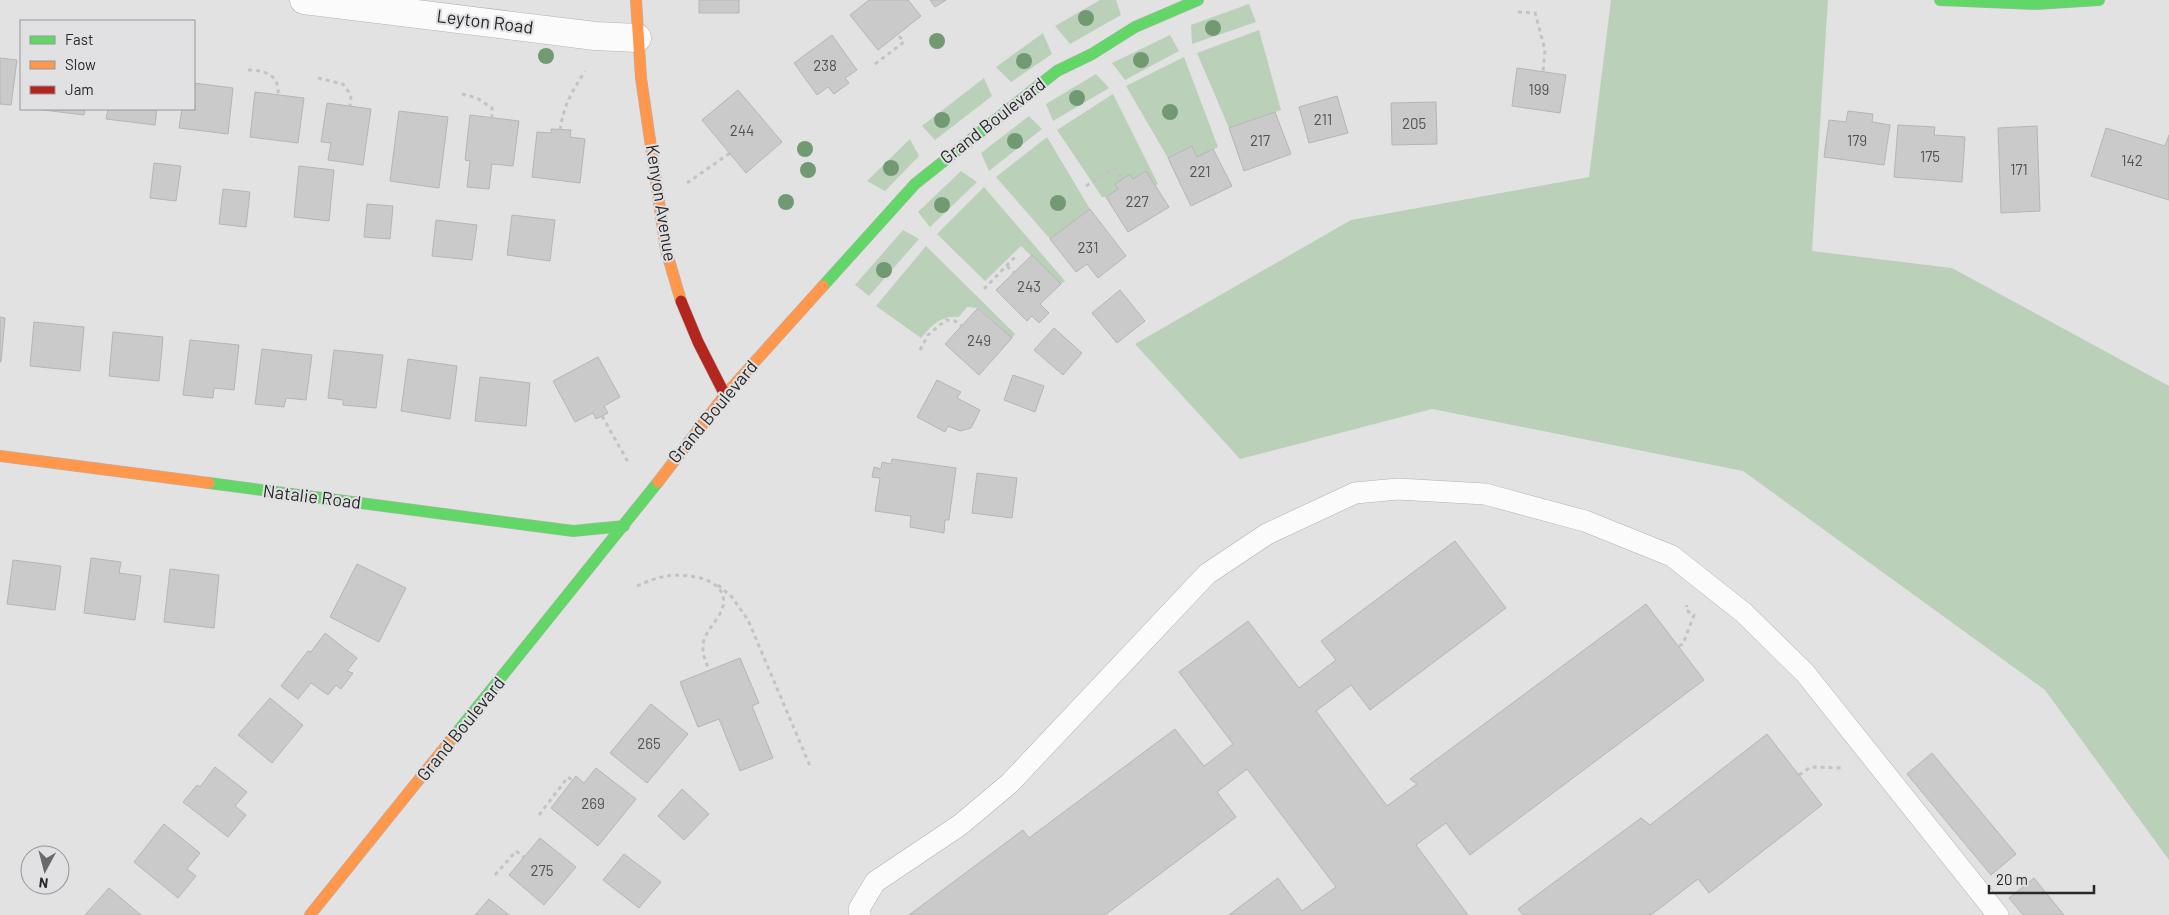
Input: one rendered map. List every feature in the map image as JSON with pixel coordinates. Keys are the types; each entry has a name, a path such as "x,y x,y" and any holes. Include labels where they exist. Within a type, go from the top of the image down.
{"street":[{"name":"Leyton Road","path":"304,0 595,36 637,38"},
{"name":"Kenyon Avenue","path":"636,0 637,38 666,250 680,298 698,342 725,395"},
{"name":"Grand Boulevard","path":"310,915 624,526 725,395 915,184 1057,71 1092,54 1134,27 1198,0"},
{"path":"1940,0 2036,4 2099,0"},
{"name":"Natalie Road","path":"0,456 573,531 624,526"}],"lane":[{"path":"860,915 859,909 875,882 960,825 1010,783 1207,574 1267,534 1355,493 1398,489 1485,494 1586,521 1672,556 1744,613 1805,672 1998,915"}],"path":[{"path":"1518,12 1535,13 1544,50 1543,72"},
{"path":"875,64 904,42 898,35"},
{"path":"248,70 259,70 276,79 279,86 278,94"},
{"path":"560,130 564,107 585,71"},
{"path":"318,78 343,84 351,95 350,106"},
{"path":"462,94 487,102 492,108 492,118"},
{"path":"657,187 691,183 730,153"},
{"path":"1086,186 1114,168 1122,179"},
{"path":"984,289 1017,255"},
{"path":"1006,266 1014,273"},
{"path":"920,350 928,335 946,320 955,321 962,326"},
{"path":"602,416 628,462"},
{"path":"637,586 660,576 682,575 706,579 718,585 732,597 748,620 810,766"},
{"path":"1679,646 1683,644 1694,615 1686,610 1697,576"},
{"path":"709,670 703,653 704,641 709,628 719,616 723,597 718,585"},
{"path":"1799,775 1811,767 1845,768 1858,786 1873,786 1887,776"},
{"path":"539,815 568,777 572,781"},
{"path":"495,875 516,851 524,856"}],"green space":[{"path":"1100,0 1116,0 1121,15 1070,44 1055,26"},
{"path":"1611,0 1828,0 1812,251 1952,268 2169,386 2169,860 2045,690 1743,471 1432,409 1240,459 1135,344 1351,220 1589,177"},
{"path":"1249,4 1256,22 1192,44 1191,25"},
{"path":"1259,30 1281,110 1229,128 1197,53"},
{"path":"1043,33 1052,54 1011,82 996,67"},
{"path":"1170,35 1179,51 1125,80 1112,63"},
{"path":"1184,57 1218,147 1197,157 1192,146 1168,158 1126,86"},
{"path":"1096,74 1109,88 1053,121 1046,104"},
{"path":"984,78 992,96 935,140 922,126"},
{"path":"1113,94 1158,184 1155,186 1146,171 1133,179 1130,175 1115,184 1118,189 1106,197 1102,197 1057,130"},
{"path":"1029,116 1042,129 989,171 981,153"},
{"path":"1047,137 1090,209 1050,239 996,177"},
{"path":"910,139 919,156 885,191 867,181"},
{"path":"961,171 977,182 930,227 918,212"},
{"path":"984,187 1065,281 1061,284 1021,246 985,281 937,234"},
{"path":"903,230 919,239 869,296 855,285"},
{"path":"926,246 1015,334 1012,338 979,308 967,307 959,317 942,319 933,325 921,338 876,306"}],"building":[{"path":"699,0 739,0 739,13 699,13"},
{"path":"869,0 908,0 921,16 878,50 850,15"},
{"path":"930,0 946,0 935,7"},
{"path":"832,35 857,70 845,78 849,83 834,94 828,87 817,95 794,63"},
{"path":"0,58 17,60 11,105 0,104"},
{"path":"1517,68 1566,75 1560,113 1512,106"},
{"path":"195,83 233,88 228,134 179,128 182,110 195,110"},
{"path":"738,90 782,142 746,173 702,120"},
{"path":"255,92 304,98 298,143 250,137"},
{"path":"1337,96 1348,133 1309,143 1299,107"},
{"path":"1436,102 1437,144 1392,145 1391,103"},
{"path":"327,103 371,109 363,165 328,160 331,143 321,142"},
{"path":"43,110 85,110 84,115"},
{"path":"108,110 157,110 155,125 106,119"},
{"path":"399,111 448,117 439,188 390,181"},
{"path":"1848,111 1873,114 1872,122 1890,125 1884,165 1824,157 1829,120 1846,122"},
{"path":"1275,112 1291,154 1244,171 1229,128"},
{"path":"470,115 519,121 513,166 492,164 489,189 467,187 470,161 465,160"},
{"path":"1898,125 1935,127 1934,135 1965,137 1962,182 1894,177"},
{"path":"2037,126 2040,211 2001,213 1998,128"},
{"path":"2106,128 2165,146 2169,135 2169,200 2091,176"},
{"path":"551,129 571,130 570,137 585,139 580,183 532,177 537,132 551,133"},
{"path":"1192,146 1197,157 1213,149 1232,186 1191,206 1168,158"},
{"path":"154,163 181,166 176,201 150,198"},
{"path":"299,166 334,170 329,221 294,217"},
{"path":"1146,171 1169,207 1128,232 1106,197 1118,189 1115,184 1130,174 1133,179"},
{"path":"223,189 250,192 246,227 219,224"},
{"path":"367,204 393,206 390,239 364,237"},
{"path":"1090,209 1126,256 1098,278 1087,264 1076,272 1050,239"},
{"path":"512,215 555,220 550,261 507,255"},
{"path":"436,220 477,225 472,260 432,256"},
{"path":"1032,255 1061,284 1040,304 1049,313 1039,323 1032,316 1027,321 996,290"},
{"path":"1120,290 1145,321 1117,343 1092,313"},
{"path":"978,308 1012,338 979,375 945,344"},
{"path":"0,317 5,318 1,362 0,362"},
{"path":"34,322 84,327 80,371 30,366"},
{"path":"1054,328 1082,353 1063,375 1034,350"},
{"path":"113,332 163,337 159,381 109,376"},
{"path":"190,340 239,345 234,390 214,388 213,398 183,395"},
{"path":"262,349 312,355 306,400 286,398 284,407 255,404"},
{"path":"334,350 383,355 376,408 343,405 343,400 328,398"},
{"path":"598,357 620,397 604,406 608,413 596,419 593,413 575,422 553,381"},
{"path":"408,359 457,366 450,419 401,411"},
{"path":"1013,375 1044,386 1035,412 1004,400"},
{"path":"480,377 530,383 526,426 475,421"},
{"path":"937,380 961,392 957,398 980,410 971,428 960,431 948,426 945,432 917,417"},
{"path":"892,459 956,468 949,520 945,520 944,533 910,527 911,516 875,511 880,478 872,477 874,467 881,469 882,462 891,464"},
{"path":"977,473 1017,478 1012,518 972,513"},
{"path":"1455,541 1506,608 1370,710 1351,685 1316,711 1387,806 1417,784 1410,779 1646,604 1704,680 1470,855 1446,823 1416,845 1468,915 1229,915 1278,878 1302,911 1336,887 1247,769 1217,792 1236,817 1105,915 909,915 1023,830 1029,838 1175,729 1204,766 1233,744 1179,672 1248,621 1299,688 1336,660 1321,641"},
{"path":"91,558 121,562 119,573 141,576 135,620 84,613"},
{"path":"13,560 61,566 55,610 7,604"},
{"path":"357,564 406,588 379,642 330,617"},
{"path":"170,569 219,575 214,628 164,622"},
{"path":"325,633 357,658 347,671 353,673 341,689 336,685 328,695 311,683 298,699 281,686 308,651 311,652"},
{"path":"740,658 759,703 752,706 773,758 740,771 719,719 698,727 680,682"},
{"path":"270,698 303,725 272,763 238,735"},
{"path":"651,704 688,734 647,783 610,753"},
{"path":"1767,734 1822,805 1709,893 1698,879 1651,915 1523,915 1518,909 1641,818 1650,825"},
{"path":"1932,753 2016,854 1991,875 1907,774"},
{"path":"215,767 247,792 235,806 246,815 228,837 183,802 197,785 200,787"},
{"path":"596,768 636,799 598,846 551,808 576,776 584,783"},
{"path":"682,789 709,814 684,840 658,816"},
{"path":"164,824 200,853 187,869 196,876 178,898 134,862"},
{"path":"540,838 576,867 544,905 509,875"},
{"path":"624,854 661,882 639,908 603,880"},
{"path":"2034,878 2064,915 2023,915 2009,898"},
{"path":"109,888 141,915 85,915"},
{"path":"489,899 509,915 475,915"}],"traffic: fast":[{"path":"823,286 915,184 1057,71 1092,54 1135,27 1198,0"},
{"path":"1940,0 2036,4 2099,0"},
{"path":"450,741 658,482"},
{"path":"209,483 573,531 624,526"}],"traffic: slow":[{"path":"636,0 641,78 666,250 681,301"},
{"path":"658,482 725,395 823,286"},
{"path":"0,456 209,483"},
{"path":"310,915 450,741"}],"traffic: jam":[{"path":"681,301 698,342 725,395"}]}
